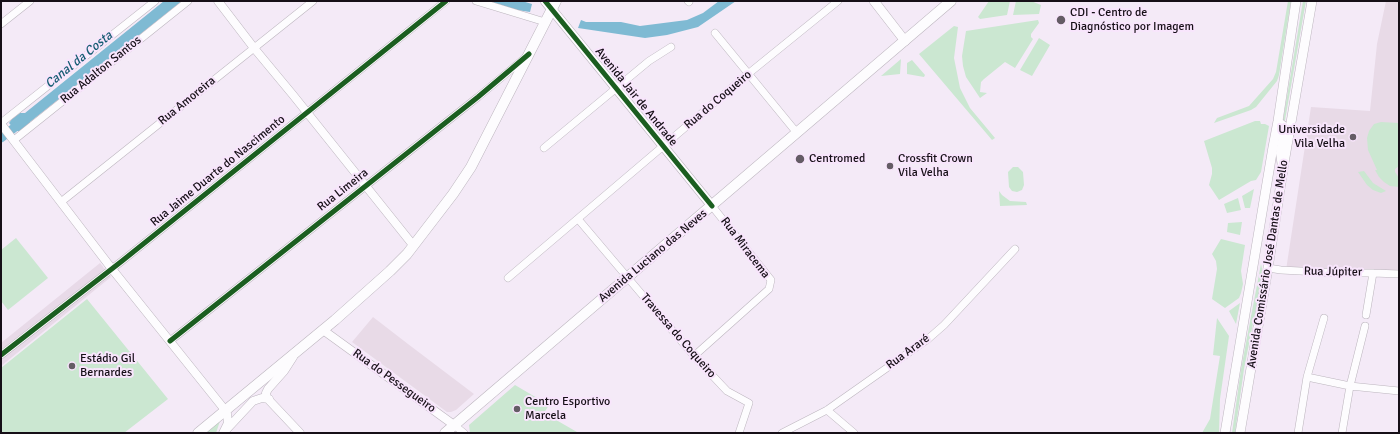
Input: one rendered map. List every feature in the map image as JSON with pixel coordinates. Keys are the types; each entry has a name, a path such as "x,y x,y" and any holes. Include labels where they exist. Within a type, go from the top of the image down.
{"main road":[{"name":"Avenida Jair de Andrade","path":"545,1 554,5 616,88 712,206"},
{"path":"874,1 905,41"},
{"name":"Avenida Luciano das Neves","path":"445,433 951,1"},
{"name":"Avenida Comissário José Dantas de Mello","path":"1226,433 1266,185 1278,121 1296,1"},
{"name":"Avenida Comissário José Dantas de Mello","path":"1240,433 1312,1"},
{"path":"198,433 323,330 390,271 413,246 471,168 554,5"}],"street":[{"path":"1,24 30,1"},
{"path":"155,1 2,124 112,268 225,410 228,423 223,433"},
{"name":"Rua Adalton Santos","path":"13,139 188,1"},
{"path":"218,1 413,246"},
{"name":"Rua Amoreira","path":"61,202 314,1"},
{"name":"Rua Jaime Duarte do Nascimento","path":"1,355 446,1"},
{"path":"476,1 545,22"},
{"name":"Rua do Coqueiro","path":"508,278 748,74 838,1"},
{"path":"715,33 797,133"},
{"path":"544,148 649,61 670,47"},
{"name":"Rua Limeira","path":"170,341 478,97 529,54"},
{"path":"1278,121 1283,125 1284,130 1280,153 1283,170"},
{"name":"Rua Miracema","path":"694,356 769,289 770,280 712,206"},
{"name":"Travessa do Coqueiro","path":"578,219 694,356 727,391 749,403 739,433"},
{"name":"Rua Araré","path":"782,433 827,410 928,338 944,325 1015,249"},
{"name":"Rua Júpiter","path":"1268,268 1338,273 1373,272 1399,274"},
{"path":"1366,315 1373,272"},
{"path":"1298,433 1306,377 1324,318"},
{"path":"1342,433 1350,386 1365,326"},
{"name":"Rua do Pessegueiro","path":"323,330 464,433"},
{"path":"295,353 287,366 268,389 266,396 300,433"},
{"path":"1306,377 1350,386 1399,392"},
{"path":"223,433 254,401 262,398 269,399"},
{"path":"827,410 854,433"}],"shaded area":[{"name":"Universidade Vila Velha","path":"1386,1 1399,1 1399,270 1286,270 1311,107 1370,111 1377,44"},
{"path":"100,263 111,277 1,366 1,343"},
{"path":"373,317 474,394 456,410 447,412 352,342"}],"green space":[{"path":"989,1 1010,1 1007,15 980,19 978,17"},
{"path":"1016,1 1031,1 1041,5 1039,14 1013,15"},
{"path":"1288,1 1291,1 1277,81 1256,107 1214,123 1217,118 1249,106 1273,79 1276,72"},
{"path":"1303,1 1306,1 1285,120 1283,120"},
{"path":"1038,20 1039,23 1031,34 1033,39 1015,68 1005,62 984,79 981,82 980,92 987,93 980,98 966,77 963,66 962,56 966,31"},
{"path":"954,26 958,27 954,58 960,88 970,108 995,138 992,140 919,54"},
{"path":"1039,38 1050,45 1032,76 1020,70"},
{"path":"901,59 900,74 881,76"},
{"path":"912,60 925,75 924,77 907,74 907,63"},
{"path":"1255,121 1260,121 1261,124 1269,126 1261,172 1256,180 1251,181 1219,200 1209,185 1212,168 1204,141"},
{"path":"1381,122 1399,123 1399,166 1395,169 1395,172 1399,178 1399,187 1390,186 1379,177 1368,150 1367,138 1369,131 1374,124"},
{"path":"1013,167 1018,167 1023,172 1024,185 1022,190 1017,192 1012,191 1009,187 1008,172"},
{"path":"1364,171 1373,183 1386,191 1381,193 1373,190 1367,185 1358,172"},
{"path":"1254,189 1250,208 1245,208 1242,196"},
{"path":"999,191 1010,201 1026,202 1027,205 1000,206"},
{"path":"1238,198 1241,210 1227,213 1224,204"},
{"path":"1242,222 1240,235 1227,232 1228,223"},
{"path":"16,238 48,278 8,310 1,301 1,250"},
{"path":"1221,239 1245,245 1241,271 1243,284 1241,293 1239,298 1225,308 1212,299 1217,269 1216,261 1212,254"},
{"path":"1261,264 1263,273 1244,369 1235,433 1232,433 1241,369"},
{"name":"Estádio Gil Bernardes","path":"87,299 168,399 124,433 1,433 1,368"},
{"path":"1240,303 1236,324 1229,311"},
{"path":"1217,318 1229,336 1220,399 1219,433 1202,433 1210,419 1220,356 1213,355"},
{"name":"Centro Esportivo Marcela","path":"515,385 549,405 544,413 577,432 470,433 469,425"},
{"path":"220,421 216,433 206,433 208,431"}],"water":[{"path":"164,1 182,1 20,131 16,131 9,123 20,113 25,113"},
{"path":"488,1 522,1 532,4 530,12 517,10"},
{"path":"719,1 736,1 698,27 667,35 645,38 578,28 581,20 586,22 621,22 640,26 687,20 703,13"}],"waterway":[{"name":"Canal da Costa","path":"1,138 23,121"}],"cycle path":[{"path":"1,355 122,261 446,1"},
{"path":"545,1 712,206"},
{"path":"170,341 478,97 529,54"}],"place":[{"name":"CDI - Centro de Diagnóstico por Imagem","path":"1061,20"},
{"name":"Universidade Vila Velha","path":"1353,137"},
{"name":"Centromed","path":"800,159"},
{"name":"Crossfit Crown Vila Velha","path":"890,166"},
{"name":"Estádio Gil Bernardes","path":"72,366"},
{"name":"Centro Esportivo Marcela","path":"517,409"}]}
